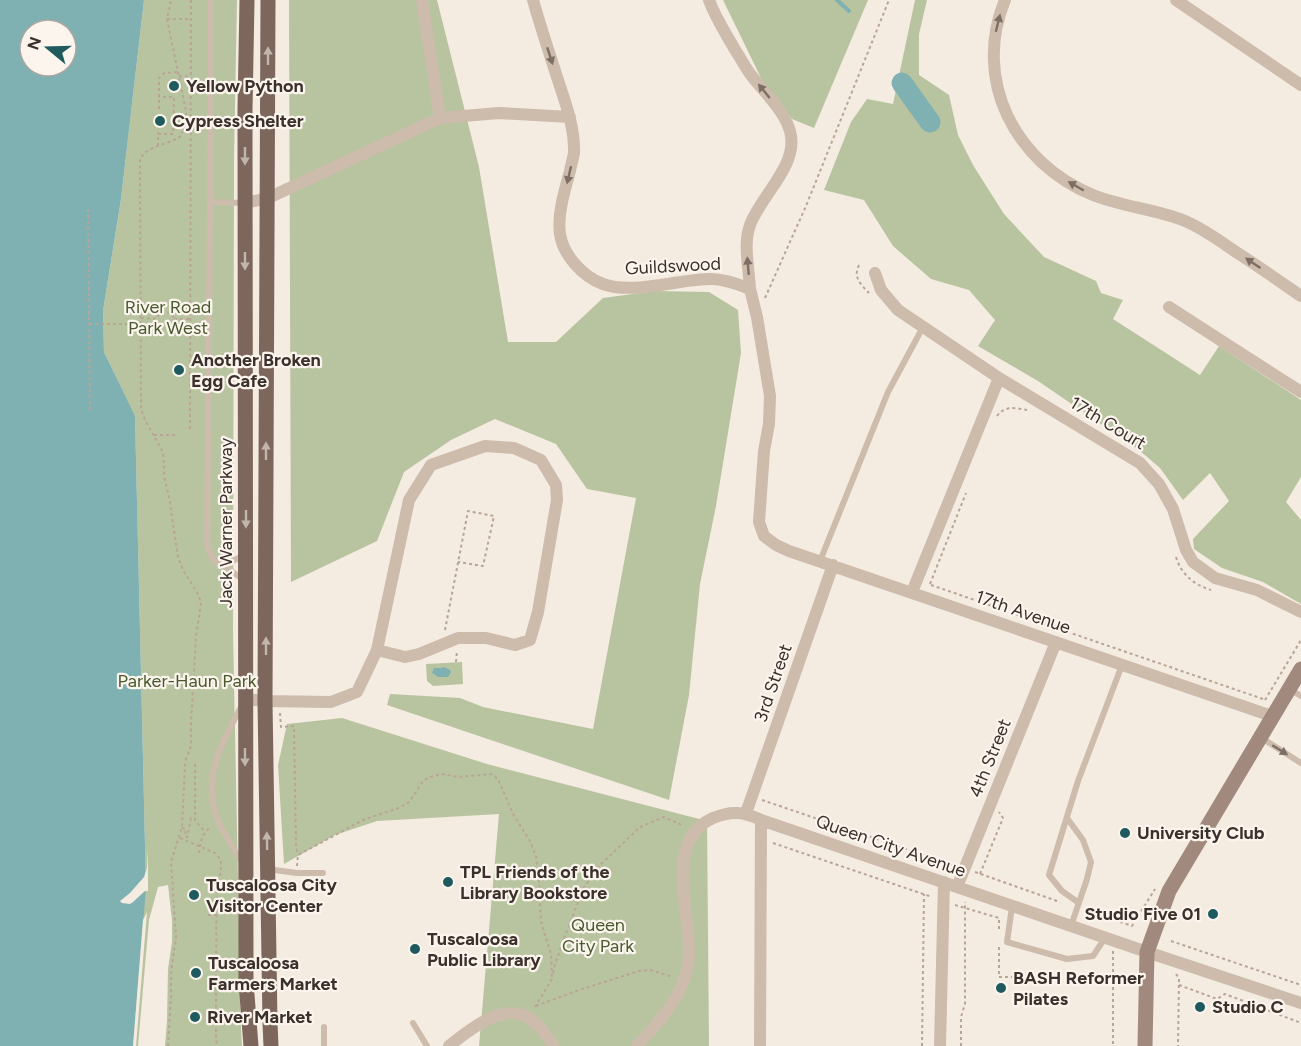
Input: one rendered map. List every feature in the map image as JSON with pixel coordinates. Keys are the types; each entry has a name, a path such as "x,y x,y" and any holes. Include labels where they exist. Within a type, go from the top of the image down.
{"main road":[{"name":"Jack Warner Parkway","path":"248,0 245,110 245,868 246,982 251,1046"},
{"path":"268,0 272,701 267,869 271,1046"},
{"path":"1145,1046 1147,952 1169,891 1260,737 1266,714 1295,692 1301,669"}],"street":[{"path":"422,0 440,118"},
{"name":"Guildswood","path":"533,0 570,117 574,154 560,218 560,234 564,248 580,269 602,284 617,287 646,286 712,279 750,288 747,247 749,228 757,210 785,168 791,135 786,121 750,74 714,14 709,0"},
{"path":"1005,0 996,27 994,44 996,82 1013,127 1040,160 1066,180 1093,195 1177,218 1196,226 1301,296"},
{"path":"1176,0 1301,85"},
{"path":"245,203 268,198 440,118 499,113 570,117"},
{"name":"17th Court","path":"876,273 881,290 898,310 999,378 1140,463 1159,484 1173,509 1186,550 1193,562 1215,578 1257,590 1301,612"},
{"path":"750,288 757,316"},
{"path":"1169,307 1301,392"},
{"name":"17th Avenue","path":"757,316 770,396 759,508 759,522 764,536 776,545 820,561 915,586 1056,642 1266,714"},
{"path":"915,586 999,378"},
{"path":"245,699 332,702 357,692 377,650 409,500 431,465 485,446 514,448 541,460 556,485 557,500 540,601 530,640 515,645 486,638 458,638 405,657 377,650"},
{"name":"3rd Street","path":"746,813 833,565"},
{"name":"4th Street","path":"961,889 1056,642"},
{"path":"637,1046 678,994 688,969 690,941 682,873 687,844 694,832 707,821 723,814 746,813"},
{"name":"Queen City Avenue","path":"746,813 1071,927 1301,1003"},
{"path":"760,1046 762,820"},
{"path":"940,1046 944,882"},
{"path":"449,1046 497,1015 514,1013 528,1017 544,1032 554,1046"}],"lane":[{"path":"212,0 207,546 214,561 224,565 246,583"},
{"path":"210,202 245,203"},
{"path":"820,561 888,392 923,327"},
{"path":"224,565 246,554"},
{"path":"1079,903 1062,891 1049,875 1078,781 1122,665"},
{"path":"245,699 224,738 214,765 212,792 215,813 245,868"},
{"path":"1260,737 1301,763"},
{"path":"1067,818 1083,840 1091,862 1071,927"},
{"path":"267,869 297,873 323,873"},
{"path":"1012,906 1007,942 1067,959 1093,956 1106,938"},
{"path":"413,1023 427,1046"},
{"path":"324,1027 324,1046"}],"path":[{"path":"168,1046 171,973 176,937 171,861 182,828 186,759 191,746 196,636 200,609 200,599 178,557 164,476 163,452 141,409 140,159 147,151 181,136 186,121 167,19 171,0"},
{"path":"190,429 191,0"},
{"path":"757,316 806,206 890,0"},
{"path":"167,19 191,19"},
{"path":"159,109 159,78 164,73 178,72"},
{"path":"179,76 191,76"},
{"path":"158,146 158,133 173,134 174,97 159,96"},
{"path":"186,113 191,113"},
{"path":"88,208 90,412"},
{"path":"157,319 159,314 166,312 171,313 174,319"},
{"path":"141,318 157,319"},
{"path":"157,319 161,325 170,325"},
{"path":"174,319 190,319"},
{"path":"170,336 170,325 174,319"},
{"path":"90,324 141,324"},
{"path":"996,419 1001,411 1008,408 1034,412"},
{"path":"154,435 177,435"},
{"path":"930,585 969,485"},
{"path":"443,644 458,562 468,511 494,516 483,567 458,562"},
{"path":"1174,551 1178,564 1188,578 1202,587 1215,591"},
{"path":"915,586 930,585 1266,700"},
{"path":"1266,714 1266,700 1301,640"},
{"path":"272,701 280,727 294,726 297,866"},
{"path":"195,764 195,818 196,823 205,832"},
{"path":"298,855 365,819 407,804 423,781 430,777 442,774 458,777 491,774 498,779 513,814 530,841 536,856 541,922 551,954 552,980"},
{"path":"528,1017 552,980 557,957 584,888 597,868 640,827 664,817 694,832"},
{"path":"182,828 186,829 184,836 187,837 191,818 195,818"},
{"path":"199,854 205,832 220,823"},
{"path":"762,833 768,842 999,918 999,930"},
{"path":"179,838 218,855 220,860 217,915 217,1046"},
{"path":"961,889 965,908 965,1004 961,1017 961,1046"},
{"path":"922,1046 924,894"},
{"path":"208,915 217,915"},
{"path":"1128,930 1132,926"},
{"path":"1171,941 1301,985"},
{"path":"999,942 999,976 1125,977"},
{"path":"1113,951 1113,1046"},
{"path":"551,954 557,957"},
{"path":"536,1006 639,970 650,970 684,981"},
{"path":"1176,974 1179,978 1179,1046"},
{"path":"1179,985 1217,999 1225,993 1301,1023"}],"green space":[{"name":"River Road Park West","path":"144,0 237,0 234,158 233,632 242,1046 165,1046 168,969 172,942 168,885 158,887 149,920 138,1046 91,1046 146,888 135,417 104,352 103,311 121,199"},
{"path":"289,0 437,0 479,167 508,342 556,342 603,298 655,291 709,292 738,310 741,353 716,506 700,584 689,695 669,800 387,705 390,694 460,698 483,707 593,729 636,498 587,489 556,444 495,419 451,440 404,472 377,541 291,582"},
{"path":"723,0 868,0 814,128 792,119 762,80"},
{"path":"915,0 927,0 919,34 919,75 949,95 958,135 973,165 1004,214 1044,257 1096,281 1101,293 1123,300 1113,319 1200,375 1219,346 1301,400 1301,477 1286,502 1301,520 1301,604 1263,582 1222,568 1194,549 1193,539 1229,501 1210,473 1183,500 1160,468 1139,450 1038,381 978,346 995,320 969,290 931,279 893,246 864,200 824,190 851,122 867,99 893,104"},
{"path":"462,662 463,684 433,686 427,681 426,664"},
{"name":"Queen City Park","path":"342,718 487,764 707,821 709,1046 479,1046 499,814 377,821 335,835 284,864 278,765 287,724"}],"water":[{"path":"0,0 144,0 121,199 103,311 104,352 135,416 146,888 133,1046 0,1046"},
{"path":"444,667 451,672 448,677 438,677 432,673 434,668"}],"pier":[{"path":"148,849 148,891 130,904 122,903 120,901 144,877"},
{"path":"147,912 136,1046 133,1046 143,920"}],"waterway":[{"path":"837,0 849,11"},
{"path":"902,83 930,122"}],"place":[{"name":"Yellow Python","path":"174,86"},
{"name":"Cypress Shelter","path":"160,121"},
{"name":"Another Broken Egg Cafe","path":"179,370"},
{"name":"University Club","path":"1125,833"},
{"name":"TPL Friends of the Library Bookstore","path":"448,882"},
{"name":"Tuscaloosa City Visitor Center","path":"194,895"},
{"name":"Studio Five 01","path":"1213,914"},
{"name":"Tuscaloosa Public Library","path":"415,949"},
{"name":"Tuscaloosa Farmers Market","path":"196,973"},
{"name":"BASH Reformer Pilates","path":"1001,988"},
{"name":"Studio C","path":"1200,1007"},
{"name":"River Market","path":"195,1017"}],"park label":[{"name":"Parker-Haun Park","path":"187,681"}]}
